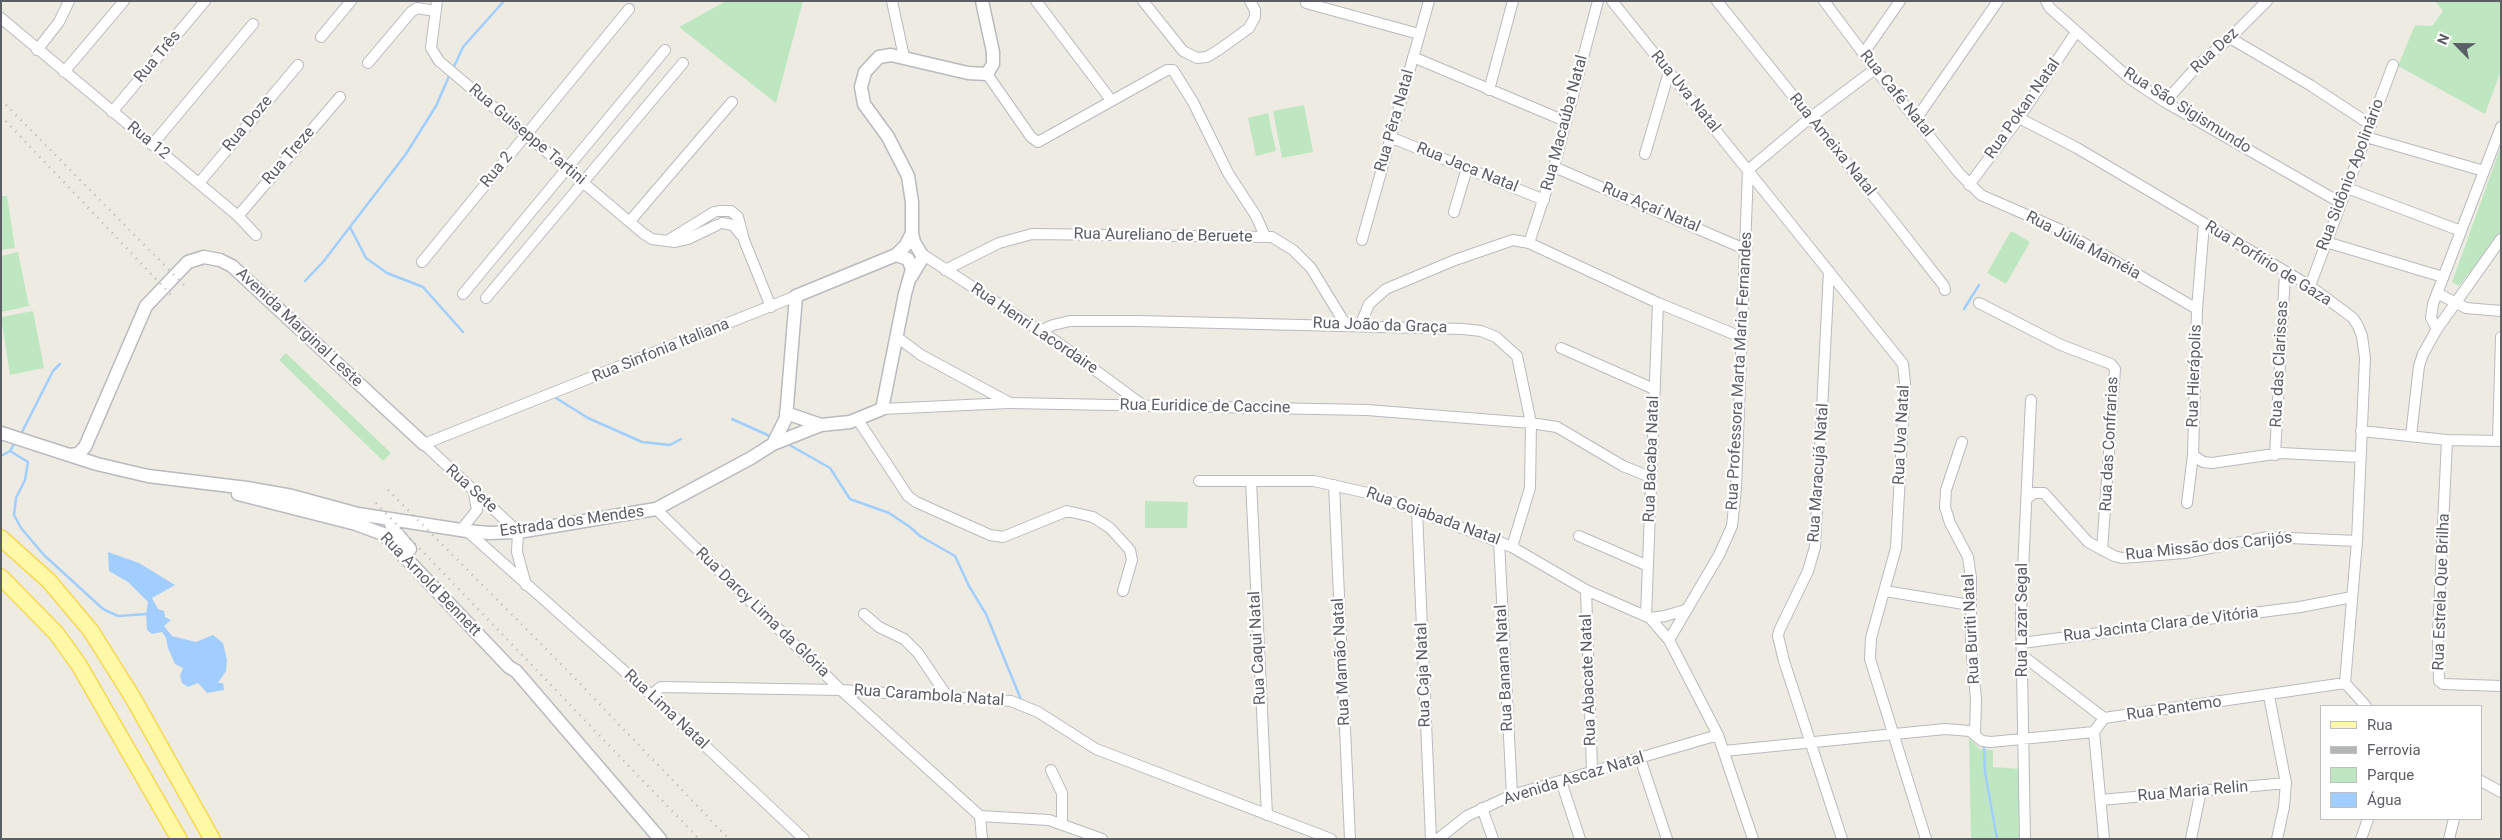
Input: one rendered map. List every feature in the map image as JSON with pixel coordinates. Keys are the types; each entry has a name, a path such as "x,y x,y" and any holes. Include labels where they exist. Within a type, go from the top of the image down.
{"main road":[{"path":"4,539 49,581 91,631 133,698 212,839"},
{"path":"1,577 56,633 79,665 179,839"}],"street":[{"path":"38,50 58,22 69,1"},
{"path":"64,72 124,1"},
{"name":"Rua Três","path":"112,112 205,1"},
{"path":"321,37 351,1"},
{"path":"892,1 904,57"},
{"path":"982,1 993,52 993,64 987,74"},
{"path":"1036,1 1111,100"},
{"path":"1143,1 1183,51 1193,57 1207,57 1249,28 1255,18 1255,10 1250,1"},
{"name":"Rua Pêra Natal","path":"1362,240 1429,1"},
{"path":"1489,90 1513,1"},
{"name":"Rua Macaúba Natal","path":"1529,243 1554,167 1598,1"},
{"name":"Rua Uva Natal","path":"1612,1 1901,360 1904,372 1896,548 1871,638 1870,660 1926,839"},
{"name":"Rua Ameixa Natal","path":"1717,1 1890,216 1944,286 1945,290"},
{"name":"Rua Café Natal","path":"1824,1 1874,69 1969,185"},
{"path":"1863,54 1900,1"},
{"path":"1916,119 1998,1"},
{"name":"Rua São Sigismundo","path":"2037,1 2048,5 2129,78 2165,102 2341,203"},
{"name":"Rua Dez","path":"2165,102 2200,63 2230,38 2267,1"},
{"path":"1306,3 1324,4 1419,34"},
{"path":"368,63 411,12 417,8 436,6"},
{"name":"Rua Guiseppe Tartini","path":"436,6 431,48 439,61 652,239 667,241 688,239 720,224 733,225 744,240"},
{"name":"Rua 2","path":"422,262 629,9"},
{"name":"Rua 12","path":"1,18 238,216 256,235"},
{"path":"152,145 253,24"},
{"name":"Rua Pokan Natal","path":"1969,185 2019,118 2076,32"},
{"path":"2230,38 2310,85 2370,125"},
{"path":"463,294 665,50"},
{"path":"911,277 922,261 914,245 912,202 908,176 888,137 864,104 861,87 865,72 873,62 885,56 904,57 968,73 987,74"},
{"path":"1413,57 1565,121"},
{"path":"486,298 684,63"},
{"name":"Rua Doze","path":"199,183 298,65"},
{"name":"Rua Sidônio Apolinário","path":"2310,286 2393,65"},
{"path":"1748,170 1810,118 1874,69"},
{"path":"987,74 1033,139 1041,141 1167,70 1175,72 1200,113 1228,174 1256,216 1265,236"},
{"path":"1645,154 1668,72"},
{"name":"Rua Treze","path":"238,216 340,97"},
{"path":"630,221 732,102"},
{"name":"Rua Porfírio de Gaza","path":"2019,118 2077,148 2285,273 2310,286 2352,318 2362,336 2365,358 2356,541 2345,683"},
{"path":"2437,329 2433,322 2431,311 2460,230 2501,127"},
{"name":"Rua Jaca Natal","path":"1390,137 1544,200"},
{"path":"2366,137 2484,171"},
{"name":"Rua Açaí Natal","path":"1554,167 1747,250"},
{"path":"1454,212 1467,168"},
{"name":"Rua Professora Marta Maria Fernandes","path":"1669,640 1719,555 1732,526 1736,488 1741,337 1747,250 1748,170"},
{"name":"Rua Júlia Maméia","path":"1969,185 1986,197 2060,230 2197,309"},
{"path":"2347,188 2460,230"},
{"name":"Rua Guiseppe Tartini","path":"667,241 717,212 727,210 735,214 771,307"},
{"name":"Rua Hierápolis","path":"2187,503 2193,455 2197,309 2204,224"},
{"name":"Rua Aureliano de Beruete","path":"945,270 999,243 1032,234 1265,236 1282,242 1311,268 1346,325"},
{"path":"2203,249 2212,239 2226,238"},
{"path":"2411,436 2420,366 2437,329 2501,239"},
{"path":"1360,326 1369,304 1386,289 1503,242 1520,240 1658,303 1741,337"},
{"path":"2326,242 2443,277"},
{"name":"Rua Sinfonia Italiana","path":"424,444 771,307 896,255 914,245"},
{"name":"Rua Henri Lacordaire","path":"914,245 945,270 1040,331 1144,406"},
{"path":"882,409 905,294 912,269 910,261 896,255"},
{"name":"Avenida Marginal Leste","path":"85,447 146,306 188,262 204,257 220,260 232,266 424,444"},
{"name":"Rua Maracujá Natal","path":"1829,270 1815,547 1808,571 1778,636 1784,661 1842,839"},
{"name":"Rua das Clarissas","path":"2275,455 2285,273"},
{"path":"2437,294 2466,308 2501,311"},
{"path":"773,444 786,413 796,296"},
{"name":"Rua Bacaba Natal","path":"1648,617 1650,477 1658,303"},
{"name":"Rua das Confrarias","path":"1979,303 2061,345 2111,364 2115,369 2102,550"},
{"name":"Rua João da Graça","path":"1040,331 1053,325 1070,321 1346,325 1463,329 1480,331 1496,337 1517,356 1531,422 1530,488 1512,547"},
{"name":"Rua Euridice de Caccine","path":"897,337 946,370 1010,403 1367,410 1531,422 1556,427 1622,466 1650,477"},
{"path":"2361,431 2447,440 2499,441 2501,337"},
{"path":"1561,348 1654,389"},
{"name":"Rua Lazar Segal","path":"2025,839 2022,643 2023,562 2028,498 2031,400"},
{"name":"Estrada dos Mendes","path":"7,435 94,463 148,476 247,488 292,496 358,514 489,533 518,532 656,509 751,458 773,444 821,425 858,420 882,409 1010,403"},
{"path":"786,413 821,425"},
{"path":"858,420 908,496 990,535 1003,537 1067,511 1092,517 1110,528 1130,550 1132,560 1123,590"},
{"name":"Rua Estrela Que Brilha","path":"2447,440 2438,632 2439,681 2443,684 2501,686"},
{"name":"Rua Buriti Natal","path":"1962,442 1946,490 1945,508 1950,523 1968,557 1971,578 1971,645 1975,672 1975,735"},
{"name":"Rua Sete","path":"424,444 518,532"},
{"path":"69,455 78,454 85,447 88,458 94,463"},
{"path":"2193,455 2203,462 2212,463 2275,455 2360,457"},
{"name":"Rua Goiabada Natal","path":"1199,481 1289,480 1334,484 1372,494 1512,547 1586,590 1648,617 1669,640"},
{"name":"Rua Arnold Bennett","path":"187,481 378,531 394,544 509,667 516,671 660,839"},
{"name":"Rua Caqui Natal","path":"1251,481 1267,815"},
{"name":"Rua Mamão Natal","path":"1334,484 1350,839"},
{"path":"464,530 476,510 474,492"},
{"name":"Rua Missão dos Carijós","path":"2028,498 2034,493 2044,493 2079,534 2102,550 2114,556 2126,558 2184,553 2268,537 2356,541"},
{"name":"Rua Darcy Lima da Glória","path":"656,509 841,690 980,816"},
{"name":"Rua Caja Natal","path":"1417,511 1431,839"},
{"name":"Rua Arnold Bennett","path":"394,520 391,527 395,533 515,662 516,671"},
{"name":"Rua Lima Natal","path":"464,530 477,537 526,585 651,695 804,839"},
{"path":"518,532 517,552 526,585"},
{"path":"1579,536 1648,566"},
{"name":"Rua Banana Natal","path":"1499,541 1512,796"},
{"name":"Rua Abacate Natal","path":"1586,590 1592,770"},
{"path":"1885,591 1970,605"},
{"name":"Rua Jacinta Clara de Vitória","path":"2022,643 2300,607 2352,597"},
{"path":"1648,617 1665,616 1686,610"},
{"path":"864,614 879,627 904,639 918,653 947,696"},
{"path":"1669,640 1718,735 1753,839"},
{"name":"Rua Pantemo","path":"2023,656 2104,718 2269,696 2345,683"},
{"path":"2345,683 2365,705"},
{"name":"Rua Carambola Natal","path":"651,695 661,687 841,690 995,699 1022,704 1096,749 1330,839"},
{"path":"2269,696 2286,783 2284,808 2277,839"},
{"path":"2104,718 2094,732 2104,839"},
{"path":"1724,751 1892,734 1963,729 1982,741 2094,732"},
{"name":"Avenida Ascaz Natal","path":"1438,839 1468,816 1512,796 1592,770 1718,735"},
{"path":"1640,758 1667,839"},
{"path":"1051,770 1062,793 1062,823"},
{"path":"1561,781 1580,839"},
{"path":"2482,782 2501,792"},
{"name":"Rua Maria Relin","path":"2101,800 2286,783"},
{"path":"2191,839 2201,790"},
{"path":"1482,808 1493,839"},
{"path":"982,839 980,816 1050,820 1102,839"},
{"path":"2361,839 2368,820"},
{"path":"2448,839 2454,820"}],"green space":[{"path":"726,1 803,1 776,103 679,27"},
{"path":"2435,1 2501,1 2501,71 2485,114 2398,66 2415,25 2432,26 2443,11"},
{"path":"1304,105 1313,152 1282,158 1273,111"},
{"path":"1268,113 1276,151 1256,156 1248,118"},
{"path":"2501,146 2501,232 2459,286 2452,282"},
{"path":"1,196 7,196 15,248 1,250"},
{"path":"2011,231 2030,242 2006,284 1987,273"},
{"path":"18,252 29,306 1,312 1,256"},
{"path":"33,311 44,368 10,375 1,317"},
{"path":"286,353 391,453 383,461 279,360"},
{"path":"1145,501 1188,502 1187,528 1145,528"},
{"path":"1969,738 1980,749 1993,750 1993,767 2021,769 2022,839 1971,839"}],"water":[{"path":"108,552 139,563 175,585 152,598 158,609 164,611 165,617 171,620 164,626 172,636 196,642 213,635 223,643 227,660 226,671 218,683 223,683 224,690 207,693 198,683 188,687 182,683 180,676 183,668 175,664 166,638 162,632 152,634 147,630 146,614 148,602 128,582 109,571"}],"waterway":[{"path":"453,69 463,47 504,1"},
{"path":"305,281 323,262 406,154 436,106 450,74"},
{"path":"350,227 366,258 387,273 423,287 463,332"},
{"path":"1964,309 1979,285"},
{"path":"21,434 53,371 60,364"},
{"path":"556,398 588,418 642,442 670,445 681,439"},
{"path":"732,419 772,437"},
{"path":"1,456 10,451 16,441"},
{"path":"786,443 830,468 850,499 889,513 920,536 955,556 969,586 986,614 1022,702"},
{"path":"10,451 28,462 25,480 16,498 14,515 21,528 44,555 103,609 118,616 146,614"},
{"path":"1984,747 1985,772 1997,839"}],"railway":[{"path":"1,100 185,286"},
{"path":"1,116 173,297"},
{"path":"388,490 562,665 729,839"},
{"path":"376,503 699,839"}]}
